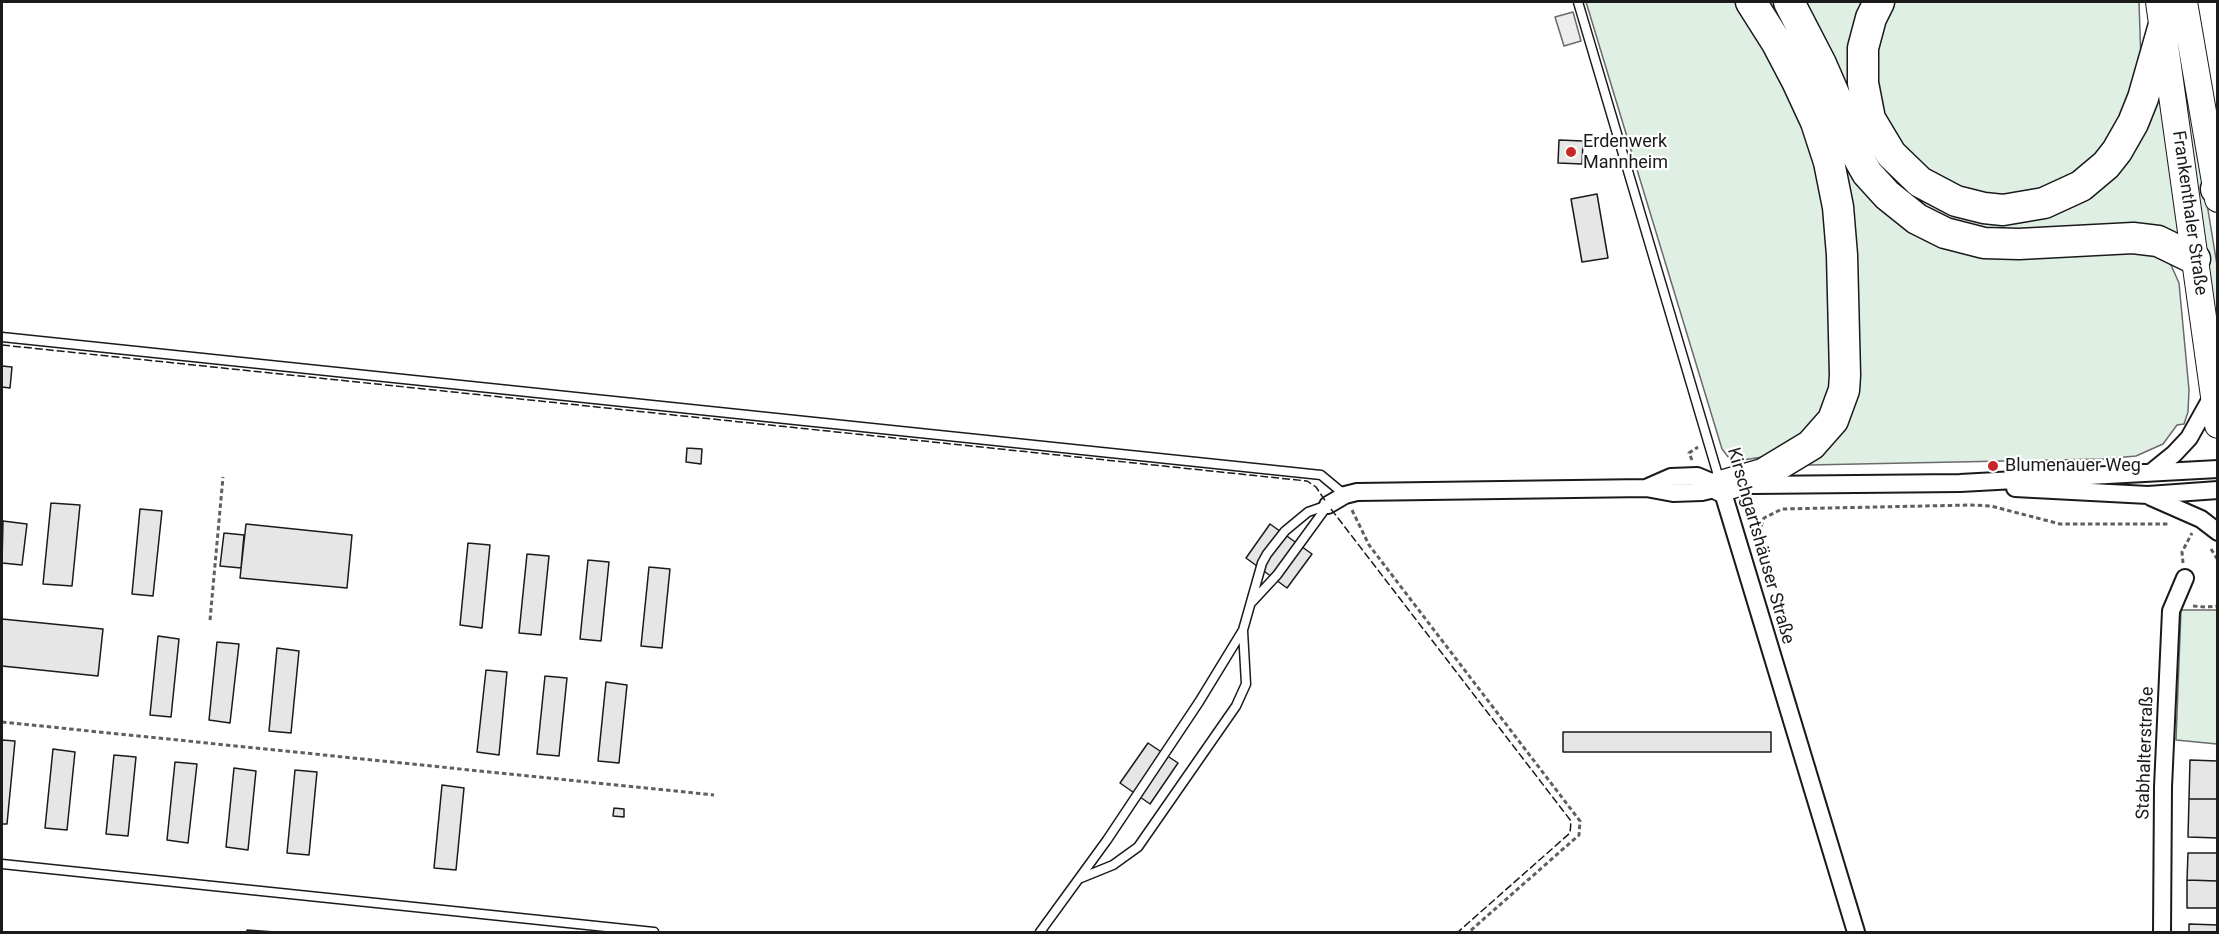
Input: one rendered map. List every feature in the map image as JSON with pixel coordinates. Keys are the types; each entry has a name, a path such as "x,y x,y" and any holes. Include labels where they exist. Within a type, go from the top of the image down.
{"highway":[{"path":"1721,486 1763,474 1811,445 1833,420 1844,390 1845,375 1842,255 1838,207 1829,162 1816,122 1797,81 1777,43 1751,2"},
{"path":"1789,2 1825,74 1858,157 1867,173 1887,195 1917,219 1945,232 1984,243 2019,244 2133,238 2158,241 2194,259"},
{"path":"1879,2 1866,34 1862,66 1870,119 1880,136 1891,154 1920,182 1956,201 2003,210 2044,203 2081,186 2106,165 2133,123 2143,98 2161,15"}],"main road":[{"name":"Frankenthaler Straße","path":"2184,2 2217,193"},
{"name":"Frankenthaler Straße","path":"2161,15 2217,425"}],"street":[{"path":"2153,471 2189,438 2213,395"},
{"path":"1328,505 1345,495 1357,492 1646,488 1673,493 1702,492 1721,486 1960,483 2217,469"},
{"path":"1960,483 2052,491 2148,495 2217,490"},
{"name":"Kirschgartshäuser Straße","path":"1721,486 1856,933"},
{"path":"2148,495 2200,519 2217,532"},
{"name":"Stabhalterstraße","path":"2162,933 2163,787 2173,603 2185,578"}],"lane":[{"name":"Kirschgartshäuser Straße","path":"1578,2 1721,486"},
{"path":"2,337 1321,475 1345,495"},
{"path":"1249,606 1277,575 1328,505"},
{"path":"1078,880 1113,865 1138,848 1236,706 1246,684 1243,630 1262,563 1285,531 1308,512 1328,505"},
{"path":"1040,933 1192,712 1243,630"},
{"path":"2,864 654,933"}],"path":[{"path":"210,620 223,477"},
{"path":"1345,495 1369,545 1580,821 1580,835 1469,933"},
{"path":"1737,539 1758,535 1764,518 1782,509 1971,505 1991,506 2060,524 2173,525"},
{"path":"2182,552 2193,531 2187,529"},
{"path":"2173,603 2205,608 2217,606"},
{"path":"2,722 714,795"}],"green space":[{"path":"1586,2 1742,2 1818,154 1839,341 1824,418 1776,455 1736,461 1729,458 1722,449"},
{"path":"1762,2 1781,2 1897,217 2137,249 2163,258 2171,265 2179,283 2189,390 2188,412 2184,424 2177,425 2163,444 2136,456 2103,459 1809,465 1807,462 1823,444 1851,275"},
{"path":"1800,2 1868,2 1854,67 1926,195 2068,207 2158,74 2182,237 1997,233 1952,224 1918,207 1868,155"},
{"path":"1888,2 2139,2 2141,61 2133,110 2078,182 1985,202 1915,169 1884,114 1877,83 1876,48"},
{"path":"2174,2 2217,265 2217,346 2176,41"},
{"path":"2181,610 2217,610 2217,744 2176,740"}],"shaded area":[{"path":"1573,12 1581,41 1564,46 1555,17"}],"building":[{"name":"Erdenwerk Mannheim","path":"1559,140 1583,141 1582,164 1558,163"},
{"path":"1597,194 1608,258 1582,262 1571,199"},
{"path":"2,366 12,367 10,388 2,387"},
{"path":"687,448 702,449 701,464 686,462"},
{"path":"51,503 80,505 72,586 43,584"},
{"path":"140,509 162,511 153,596 132,594"},
{"path":"3,521 27,524 22,565 2,563"},
{"path":"246,524 352,535 347,588 240,578"},
{"path":"1270,524 1312,554 1287,588 1246,558"},
{"path":"224,533 244,535 241,568 220,566"},
{"path":"468,543 490,545 482,628 460,625"},
{"path":"527,554 549,556 541,635 519,633"},
{"path":"588,560 609,562 601,641 580,639"},
{"path":"649,567 670,569 662,648 641,646"},
{"path":"2,619 103,629 98,676 2,666"},
{"path":"158,636 179,639 171,717 150,715"},
{"path":"217,642 239,644 230,723 209,720"},
{"path":"277,648 299,651 291,733 269,731"},
{"path":"486,670 507,672 499,755 477,752"},
{"path":"545,676 567,678 559,756 537,754"},
{"path":"606,682 627,685 619,763 598,761"},
{"path":"1563,732 1771,732 1771,752 1563,752"},
{"path":"2,740 15,741 7,824 2,824"},
{"path":"1148,743 1178,763 1150,804 1120,783"},
{"path":"53,749 75,752 67,830 45,828"},
{"path":"114,755 136,757 128,836 106,834"},
{"path":"2190,760 2218,761 2218,799 2189,799"},
{"path":"175,762 197,764 188,843 167,840"},
{"path":"234,768 256,771 248,850 226,847"},
{"path":"295,770 317,772 309,855 287,853"},
{"path":"442,785 464,788 456,870 434,868"},
{"path":"2189,799 2218,799 2218,838 2188,837"},
{"path":"614,808 624,809 624,817 613,816"},
{"path":"2188,853 2218,853 2217,881 2187,880"},
{"path":"2187,880 2218,881 2218,908 2187,908"},
{"path":"2189,924 2218,925 2218,932 2189,932"},
{"path":"247,930 275,932 247,932"}],"fence":[{"path":"2,345 1307,481 1316,487 1326,502"},
{"path":"1331,509 1571,821 1570,833 1458,932"}],"place":[{"name":"Erdenwerk Mannheim","path":"1571,152"},
{"name":"Blumenauer Weg","path":"1993,466"}]}
